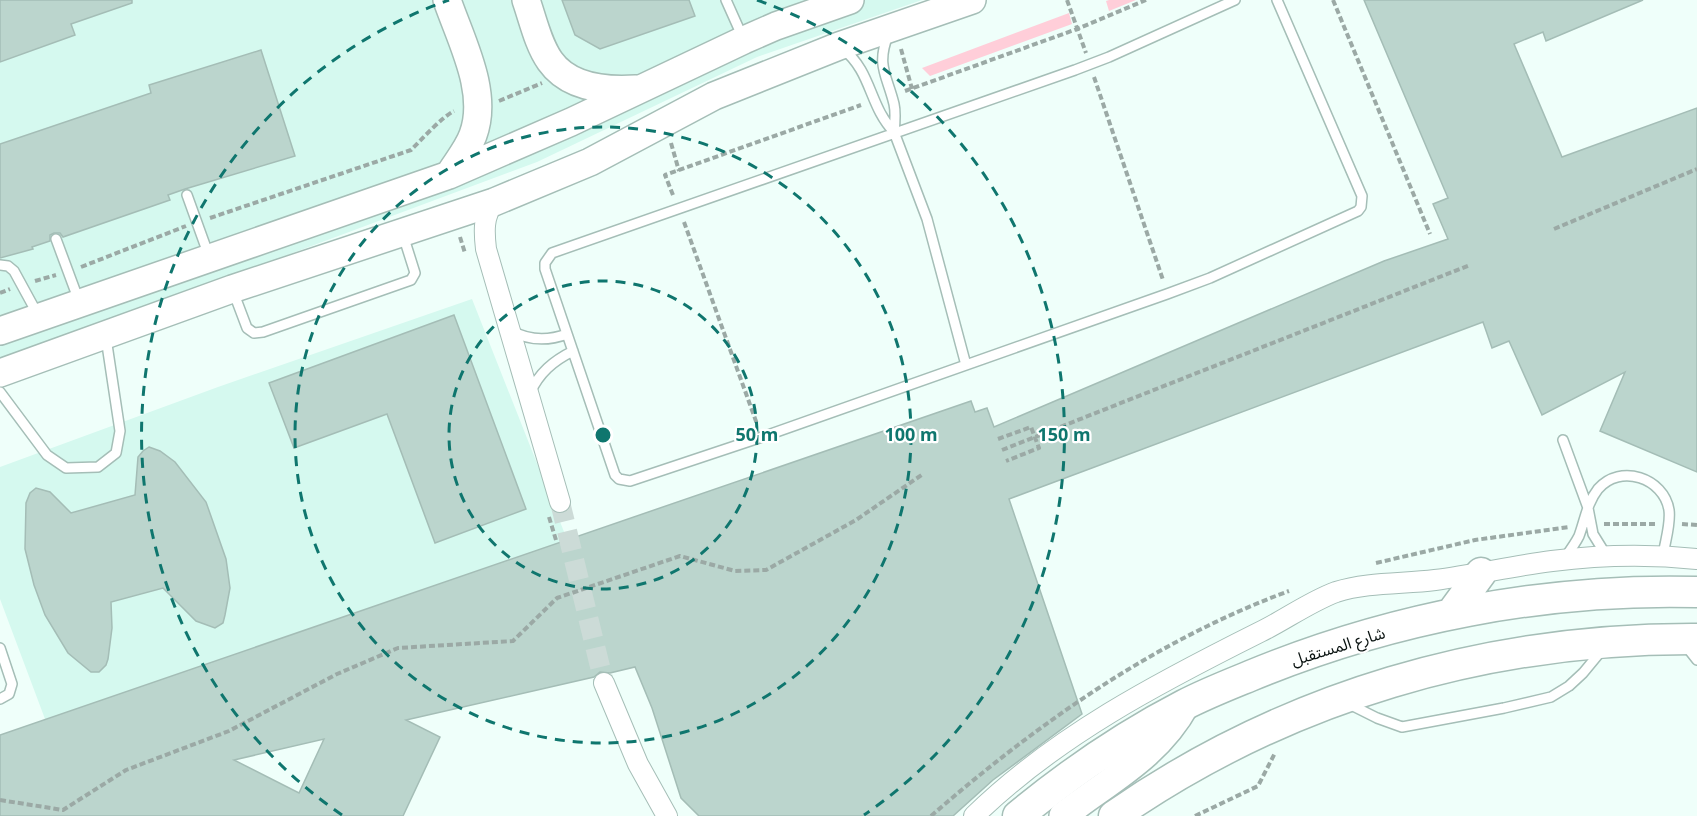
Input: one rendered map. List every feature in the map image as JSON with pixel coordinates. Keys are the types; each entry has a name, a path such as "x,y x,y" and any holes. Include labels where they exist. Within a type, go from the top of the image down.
{"main road":[{"path":"1451,614 1481,573"},
{"name":"شارع المستقبل","path":"1018,816 1099,754 1142,728 1186,704 1306,654 1451,614 1567,597 1625,592 1697,592"},
{"path":"1114,816 1190,767 1238,741 1339,698 1392,681 1467,663 1554,647 1609,642 1691,646"}],"street":[{"path":"447,0 474,77 479,107 472,138 449,175"},
{"path":"526,0 542,46 557,69 584,85 612,89 640,89"},
{"path":"0,373 232,289 494,202 590,162 714,96 839,46 972,0"},
{"path":"0,331 449,175 571,122 744,40 844,1"},
{"path":"494,202 488,210 484,236 486,249 560,502"},
{"path":"974,816 1052,751 1120,706 1324,597 1353,588 1416,583 1563,560 1663,556 1697,559"},
{"path":"604,683 646,779 667,816"},
{"path":"1063,816 1150,752 1170,730 1186,704"}],"lane":[{"path":"726,0 744,40"},
{"path":"1235,0 1089,64 552,253 545,263 545,269 612,470 619,479 630,481 762,438 1210,278 1354,213 1361,207 1362,196 1277,0"},
{"path":"894,26 885,44 882,65 894,104 894,132 927,219 966,365"},
{"path":"839,46 859,65 877,109 885,123 894,132"},
{"path":"187,195 210,258"},
{"path":"232,289 247,328 254,333 262,332 411,280 415,273 402,234"},
{"path":"56,239 80,303"},
{"path":"0,265 8,266 14,271 39,317"},
{"path":"510,330 527,338 536,339 552,339 567,334"},
{"path":"0,392 47,455 66,468 98,467 117,453 120,431 105,334"},
{"path":"529,395 546,368 573,351"},
{"path":"1563,440 1588,508 1593,534 1608,557"},
{"path":"1563,560 1579,536 1588,508 1598,490 1619,475 1634,476 1650,483 1664,496 1669,510 1663,556"},
{"path":"1339,698 1377,718 1402,727 1504,708 1551,697 1569,686 1609,642"},
{"path":"0,648 12,684 9,694 0,699"}],"path":[{"path":"1067,0 1167,294"},
{"path":"1333,0 1431,234"},
{"path":"894,26 912,89"},
{"path":"0,293 22,284 69,272 197,222 411,150 435,128 445,115 464,106 479,107 550,80 557,69"},
{"path":"1554,229 1697,169"},
{"path":"1002,450 1470,265"},
{"path":"998,439 1031,427 1035,437 1039,448 1006,461"},
{"path":"0,800 63,810 126,770 229,730 337,674 398,648 513,641 557,598 680,556 735,571 766,570 856,520 923,474"},
{"path":"1195,816 1258,786 1276,751"}],"shaded area":[{"path":"0,0 922,0 757,57 537,162 0,362"},
{"path":"1136,0 1109,11 1106,1"},
{"path":"1069,13 1072,24 930,76 922,68"},
{"path":"472,299 572,552 54,743 0,599 0,467 218,387"}],"building":[{"path":"0,0 132,0 132,3 71,24 75,35 0,62"},
{"path":"562,0 689,0 695,16 600,49 575,35"},
{"path":"1364,0 1643,0 1546,41 1543,32 1514,44 1562,157 1697,108 1697,472 1600,431 1625,372 1542,415 1509,341 1492,348 1483,322 1009,499 1082,714 993,780 953,816 699,816 681,798 652,708 635,667 610,673 600,672 594,677 406,720 440,737 403,816 0,816 0,735 971,401 975,412 987,408 994,427 1384,261 1448,239 1433,204 1448,198","holes":["324,739 299,793 234,760"]},
{"path":"261,50 295,156 185,189 168,195 170,200 63,237 60,233 54,233 50,235 50,241 32,247 33,249 0,258 0,144 151,93 149,85"},
{"path":"454,315 526,509 435,543 387,414 294,448 269,383"},
{"path":"149,447 160,451 175,462 206,502 226,559 230,588 223,623 215,628 196,621 163,588 111,602 112,628 108,659 99,672 91,672 68,653 45,615 34,585 25,549 26,503 30,493 36,488 50,492 71,513 135,495 138,457"}],"tunnel":[{"path":"560,502 604,683"}]}
